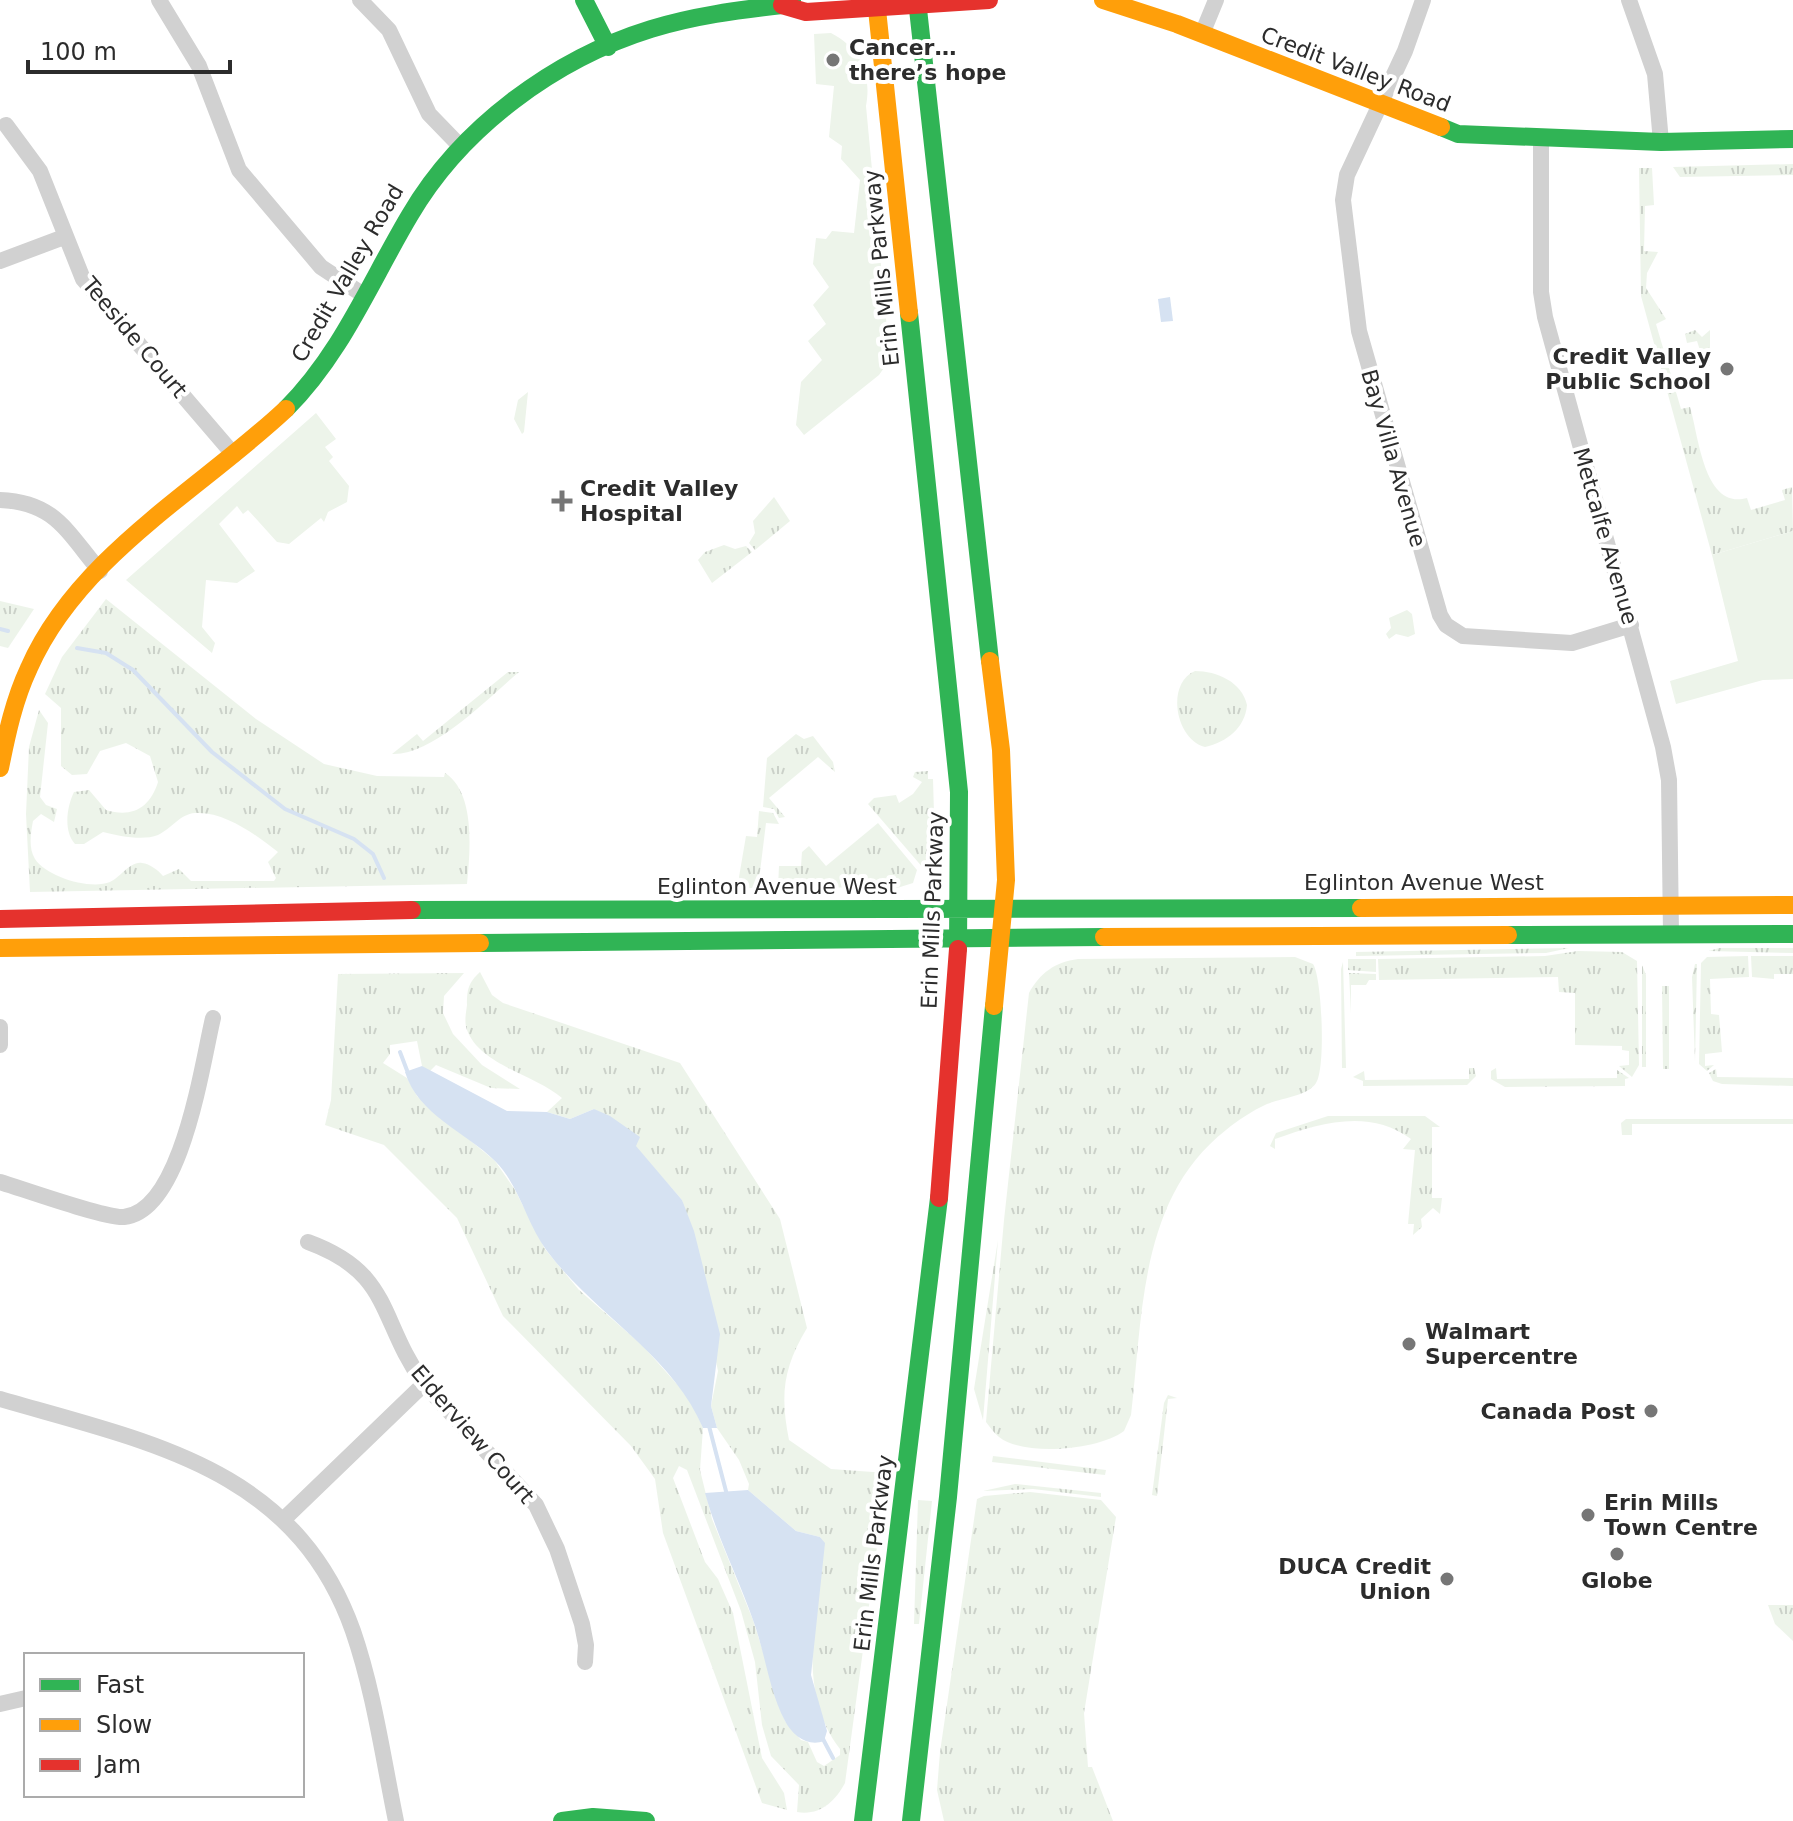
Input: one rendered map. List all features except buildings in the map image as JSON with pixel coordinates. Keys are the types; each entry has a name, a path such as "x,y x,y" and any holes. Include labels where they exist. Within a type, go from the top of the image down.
{"main road":[{"path":"584,0 608,47"},
{"name":"Credit Valley Road","path":"0,768 16,697 30,659 57,617 100,571 234,455 313,380 345,334 417,197 460,146 522,97 608,47 636,34 685,20 787,3 806,12 877,4 989,0"},
{"name":"Credit Valley Road","path":"1103,0 1202,34 1379,106 1458,134 1661,142 1793,139"},
{"path":"911,1821 948,1497 1006,880 1001,750 963,436 917,3"},
{"name":"Erin Mills Parkway","path":"863,1821 934,1241 960,910 959,792 877,4"},
{"name":"Eglinton Avenue West","path":"0,919 462,909 1003,910 1793,905"},
{"path":"0,948 1793,934"},
{"path":"562,1821 593,1817 646,1821"}],"street":[{"path":"159,0 199,66 239,170 321,267 365,296"},
{"path":"360,0 389,30 429,114 460,146"},
{"path":"1202,34 1216,0"},
{"name":"Bay Villa Avenue","path":"1423,0 1405,51 1347,175 1343,212 1363,349 1440,615 1446,625 1463,636 1572,643 1631,625"},
{"path":"1629,0 1655,74 1661,142"},
{"name":"Teeside Court","path":"6,125 40,171 83,279 234,455"},
{"name":"Metcalfe Avenue","path":"1541,139 1541,292 1545,317 1631,625 1669,780 1671,934"},
{"path":"0,261 64,237"},
{"path":"0,500 37,505 53,516 100,571"},
{"path":"0,1182 121,1218 142,1211 168,1182 181,1156 213,1018"},
{"path":"0,1027 0,1045"},
{"name":"Elderview Court","path":"308,1242 334,1252 366,1275 409,1364 424,1384 519,1484 546,1522 582,1624 585,1662"},
{"path":"283,1520 424,1384"},
{"path":"0,1399 175,1451 225,1476 283,1520 337,1594 352,1629 363,1661 396,1821"},
{"path":"0,1704 24,1698"}],"green space":[{"path":"831,33 856,54 862,63 867,83 866,106 889,350 886,365 879,375 804,435 796,425 801,382 822,360 808,341 826,324 813,305 829,287 813,264 816,238 826,239 832,231 854,233 860,180 841,159 842,146 829,137 834,86 816,84 814,34"},
{"path":"1793,164 1793,175 1680,177 1673,167"},
{"path":"1639,168 1652,168 1654,205 1645,206 1644,251 1658,252 1647,273 1646,288 1666,319 1656,324 1681,409 1690,407 1706,468 1721,493 1733,499 1747,498 1751,510 1785,500 1782,490 1792,487 1793,531 1712,555 1641,296"},
{"path":"1695,330 1702,337 1710,330 1710,366 1705,366 1697,341 1687,343 1685,334"},
{"path":"528,392 522,434 514,419 518,400"},
{"path":"316,413 336,439 325,447 333,457 329,461 349,486 347,502 328,512 324,522 321,518 289,544 277,542 248,510 243,514 237,506 219,524 255,571 237,583 206,580 202,627 215,643 212,653 126,580"},
{"path":"774,497 790,521 755,550 749,543 755,533 753,521"},
{"path":"1793,531 1793,679 1763,680 1676,704 1670,681 1738,661 1712,555"},
{"path":"724,545 735,549 746,546 752,552 712,583 698,560 705,552"},
{"path":"106,599 256,719 324,764 377,776 444,777 445,773 455,782 466,808 470,840 467,884 30,892 26,814 29,747 39,710 48,723 40,797 46,805 57,809 54,822 41,814 33,821 31,845 35,859 49,871 70,880 92,884 110,882 138,863 151,866 163,876 179,869 191,881 274,881 276,878 268,862 278,852 240,825 206,813 185,816 152,837 103,832 84,844 75,844 71,839 67,818 74,792 89,790 106,810 124,813 145,804 158,782 150,756 126,743 100,751 87,774 72,775 61,766 61,708 45,694 62,657"},
{"path":"0,601 34,609 8,648 0,646"},
{"path":"1407,610 1412,614 1415,634 1408,637 1396,634 1389,639 1386,634 1391,628 1389,618"},
{"path":"1195,671 1227,679 1240,690 1247,705 1243,721 1234,733 1221,742 1205,747 1187,734 1178,711 1180,687"},
{"path":"508,672 519,672 459,724 425,746 392,754 417,734 423,741"},
{"path":"796,734 804,739 813,736 833,762 835,772 818,757 769,798 785,817 779,818 774,809 763,807 767,758"},
{"path":"928,771 928,779 933,779 935,849 924,869 868,804 874,798 896,795 899,803 913,794 922,782 913,777 915,772"},
{"path":"759,811 773,813 779,824 766,823 758,888 742,888 739,877 746,836 757,837"},
{"path":"878,823 917,870 913,883 897,888 778,887 779,866 801,866 802,852 809,846 826,866"},
{"path":"1569,948 1546,953 1356,956 1356,952"},
{"path":"1719,948 1793,948 1793,953 1709,951"},
{"path":"1578,951 1622,952 1637,961 1639,1065 1632,1077 1619,1066 1629,1065 1629,1051 1622,1050 1622,1046 1575,1045 1575,993 1559,992 1558,977 1379,980 1378,959 1545,956"},
{"path":"1748,956 1749,977 1710,979 1711,1014 1719,1015 1722,1052 1705,1054 1705,1066 1714,1065 1707,1071 1699,1064 1701,963 1707,957"},
{"path":"1751,956 1793,956 1793,974 1774,974 1774,979 1752,977"},
{"path":"1295,957 1313,964 1319,986 1321,1060 1316,1083 1307,1091 1267,1104 1231,1126 1197,1158 1176,1189 1150,1260 1131,1415 1124,1431 1097,1443 1062,1449 1026,1447 999,1437 986,1422 1004,1220 1029,993 1033,986 1055,966 1078,959"},
{"path":"1348,959 1376,959 1376,972 1348,970"},
{"path":"1343,962 1346,1068 1342,1068"},
{"path":"1697,964 1695,1062 1692,977"},
{"path":"1642,965 1646,975 1646,1067 1642,1067"},
{"path":"480,972 492,995 503,1003 680,1063 780,1219 807,1328 788,1369 784,1395 789,1440 831,1469 887,1473 845,1783 831,1802 819,1810 797,1812 799,1785 771,1756 762,1725 755,1662 741,1611 687,1470 679,1466 673,1478 705,1562 718,1579 733,1613 762,1758 784,1793 787,1810 762,1803 663,1533 655,1479 631,1446 503,1316 457,1218 384,1145 325,1125 331,1100 338,974 464,973 444,996 443,1013 453,1034 482,1065 520,1089 491,1088 436,1065 429,1072 422,1066 417,1041 390,1045 390,1054 383,1063 407,1078 417,1096 495,1161 515,1190 545,1249 579,1290 643,1346 691,1400 703,1428 700,1470 712,1519 753,1620 785,1721 801,1740 808,1742 817,1762 824,1766 840,1755 840,1749 826,1726 813,1676 814,1623 824,1543 820,1537 796,1531 748,1490 749,1484 739,1460 717,1428 711,1406 718,1371 682,1200 635,1146 594,1109 570,1119 547,1112 562,1098 496,1061 474,1042 466,1024 467,995 471,983"},
{"path":"1349,973 1376,974 1376,980 1369,980 1366,985 1351,985 1351,1013"},
{"path":"1662,986 1669,986 1669,1069 1663,1069"},
{"path":"1469,1068 1474,1068 1476,1076 1467,1085 1363,1086 1363,1081 1353,1077 1364,1071 1365,1080 1469,1079"},
{"path":"1496,1068 1497,1079 1617,1078 1617,1070 1629,1078 1625,1079 1625,1086 1505,1087 1491,1079 1491,1071"},
{"path":"1716,1069 1717,1077 1793,1078 1793,1086 1722,1084 1713,1081 1709,1073"},
{"path":"1328,1116 1425,1116 1440,1127 1432,1127 1432,1198 1442,1198 1440,1214 1433,1208 1421,1219 1422,1227 1413,1235 1414,1224 1408,1224 1415,1150 1403,1149 1411,1139 1395,1129 1361,1121 1344,1121 1292,1133 1275,1139 1275,1149 1270,1146 1276,1133"},
{"path":"1626,1119 1793,1119 1793,1124 1632,1124 1632,1135 1622,1135 1621,1123"},
{"path":"998,1240 983,1420 974,1389"},
{"path":"1168,1395 1177,1398 1168,1399 1157,1496 1152,1495 1164,1403"},
{"path":"993,1456 1106,1470 1105,1475 992,1462"},
{"path":"1015,1484 1101,1493 1101,1497 1033,1489 983,1491"},
{"path":"1030,1492 1101,1500 1116,1517 1084,1713 1088,1767 1092,1767 1113,1821 944,1821 937,1790 940,1752 977,1499"},
{"path":"918,1500 932,1501 919,1624 914,1624"},
{"path":"1768,1605 1793,1605 1793,1641 1775,1624"}],"water":[{"path":"1170,297 1173,321 1161,322 1158,299"},
{"path":"422,1066 507,1111 547,1112 570,1119 594,1109 640,1137 636,1146 682,1200 694,1231 720,1334 711,1406 717,1428 703,1428 672,1378 566,1274 547,1251 511,1182 495,1161 420,1100 405,1072"},
{"path":"748,1490 796,1531 820,1537 825,1543 811,1675 827,1731 824,1741 812,1743 802,1739 785,1721 753,1620 705,1493"}],"waterway":[{"path":"0,629 8,631"},
{"path":"77,648 106,653 133,670 212,752 285,809 354,839 373,854 384,878"},
{"path":"400,1052 408,1073"},
{"path":"709,1426 727,1495"},
{"path":"823,1739 833,1758"}],"traffic: fast":[{"path":"584,0 608,47"},
{"path":"286,409 339,341 431,183 456,153 513,101 580,58 615,42 699,17 782,5 792,0"},
{"path":"917,0 990,661"},
{"path":"1441,127 1458,134 1661,142 1793,139"},
{"path":"909,313 959,792 958,949"},
{"path":"412,910 1361,908"},
{"path":"1508,935 1793,934"},
{"path":"480,943 1104,937"},
{"path":"911,1821 948,1497 994,1006"},
{"path":"863,1821 939,1198"},
{"path":"562,1821 593,1817 646,1821"}],"traffic: slow":[{"path":"876,0 909,313"},
{"path":"1103,0 1177,24 1441,127"},
{"path":"0,768 15,704 29,668 51,628 78,592 144,526 286,409"},
{"path":"990,661 1001,750 1006,880 994,1006"},
{"path":"1361,908 1793,905"},
{"path":"1104,937 1508,935"},
{"path":"0,948 480,943"}],"traffic: jam":[{"path":"782,5 806,12 989,0"},
{"path":"0,919 412,910"},
{"path":"939,1198 958,949"}],"place":[{"name":"Cancer… there’s hope","path":"833,60"},
{"name":"Credit Valley Public School","path":"1727,369"},
{"name":"Credit Valley Hospital","path":"562,501"},
{"name":"Walmart Supercentre","path":"1409,1344"},
{"name":"Canada Post","path":"1651,1411"},
{"name":"Erin Mills Town Centre","path":"1588,1515"},
{"name":"Globe","path":"1617,1554"},
{"name":"DUCA Credit Union","path":"1447,1579"}]}
